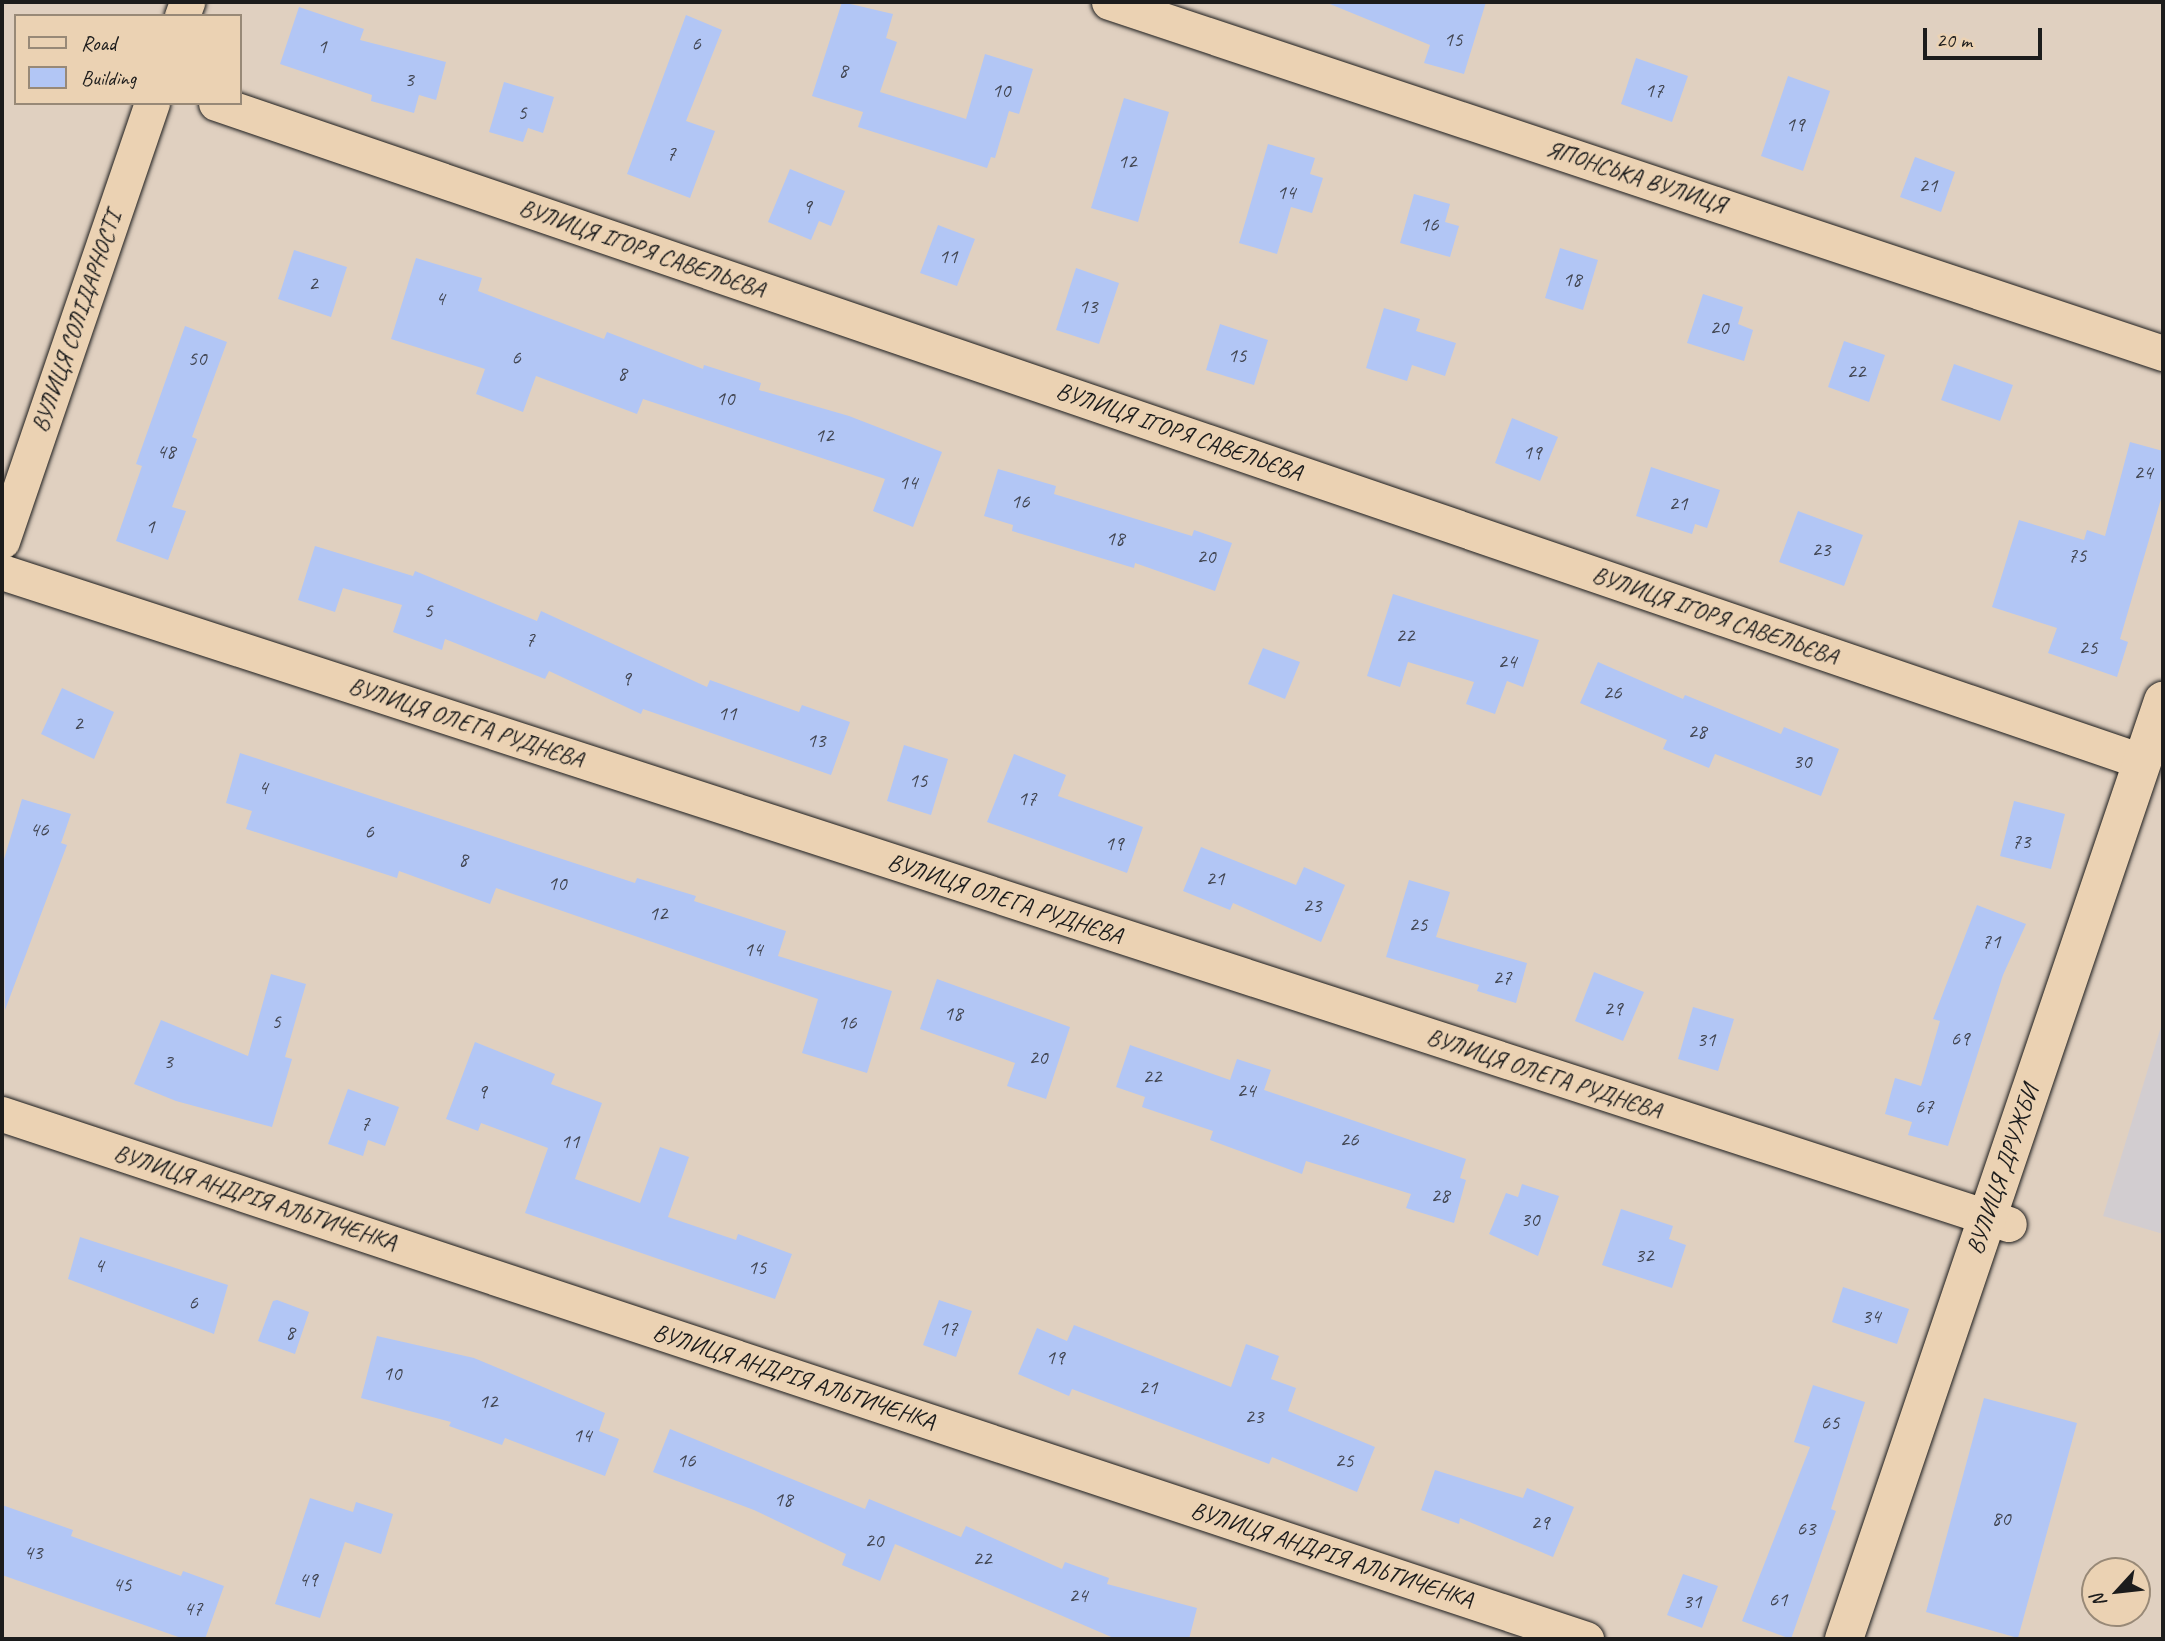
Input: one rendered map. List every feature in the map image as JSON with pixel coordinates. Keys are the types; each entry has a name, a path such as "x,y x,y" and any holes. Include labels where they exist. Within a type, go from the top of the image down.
{"street":[{"name":"ЯПОНСЬКА ВУЛИЦЯ","path":"1109,2 2163,353"},
{"name":"ВУЛИЦЯ СОЛІДАРНОСТІ","path":"2,541 151,105"},
{"name":"ВУЛИЦЯ ІГОРЯ САВЕЛЬЄВА","path":"222,105 2141,761"},
{"name":"ВУЛИЦЯ ОЛЕГА РУДНЄВА","path":"2,572 1998,1221"},
{"name":"ВУЛИЦЯ ДРУЖБИ","path":"1844,1639 1998,1221 2141,761 2163,701"},
{"name":"ВУЛИЦЯ АНДРІЯ АЛЬТИЧЕНКА","path":"2,1114 1586,1639"}],"shaded area":[{"path":"2163,1020 2163,1234 2103,1216"}],"building":[{"path":"842,2 893,14 886,38 897,42 880,92 966,119 985,54 1033,69 1019,114 1009,111 995,158 991,157 987,168 858,127 863,112 812,96"},
{"path":"1325,2 1486,2 1464,74 1424,63 1430,45"},
{"path":"299,7 364,29 360,40 446,62 436,100 419,95 414,113 371,101 372,95 280,64"},
{"path":"686,15 722,30 686,121 715,131 690,198 627,174"},
{"path":"1636,58 1688,76 1672,122 1621,104"},
{"path":"1788,76 1830,91 1803,171 1761,156"},
{"path":"504,82 554,97 543,133 528,128 523,142 489,132"},
{"path":"1124,98 1169,112 1138,222 1091,208"},
{"path":"1268,144 1315,158 1310,174 1323,178 1312,213 1291,207 1277,254 1239,243"},
{"path":"1915,157 1955,172 1941,212 1900,197"},
{"path":"790,169 845,191 831,226 819,221 811,240 768,222"},
{"path":"1414,194 1450,204 1445,222 1459,226 1450,257 1400,243"},
{"path":"938,225 975,239 957,286 920,273"},
{"path":"1560,248 1598,260 1583,310 1545,298"},
{"path":"294,250 347,267 331,317 278,299"},
{"path":"416,258 482,278 478,291 604,339 607,332 703,369 704,365 761,383 759,390 849,416 942,452 913,527 873,511 885,479 643,399 637,414 536,376 523,412 476,394 485,369 391,339"},
{"path":"1076,268 1119,283 1099,344 1056,330"},
{"path":"1703,294 1743,307 1738,324 1753,330 1744,361 1687,343"},
{"path":"1384,308 1420,319 1416,331 1456,343 1445,376 1412,365 1407,381 1366,368"},
{"path":"1220,324 1268,340 1254,385 1206,370"},
{"path":"185,326 227,342 192,437 197,439 172,507 186,511 168,560 116,541 142,466 136,464"},
{"path":"1844,341 1885,355 1869,402 1828,387"},
{"path":"1954,364 2013,385 2000,421 1941,400"},
{"path":"1512,418 1558,437 1540,481 1495,463"},
{"path":"2130,442 2163,451 2163,492 2120,639 2128,642 2117,677 2048,653 2057,628 1992,607 2019,520 2084,540 2087,530 2105,536"},
{"path":"1651,467 1720,490 1707,528 1695,524 1692,534 1636,516"},
{"path":"998,469 1056,486 1054,494 1192,536 1194,530 1232,543 1215,591 1135,563 1134,568 1012,531 1013,525 984,516"},
{"path":"1798,511 1863,535 1844,586 1779,562"},
{"path":"315,546 413,576 415,571 537,621 541,611 707,687 710,680 799,712 802,705 850,722 831,775 643,709 641,714 549,671 545,679 445,639 442,650 393,632 402,605 343,588 335,612 298,600"},
{"path":"1393,594 1539,640 1523,687 1507,681 1495,714 1466,704 1474,682 1408,662 1400,687 1367,676"},
{"path":"1263,648 1300,662 1285,699 1248,684"},
{"path":"1598,662 1683,699 1685,695 1781,734 1784,727 1839,749 1821,796 1715,754 1709,768 1663,749 1667,740 1580,703"},
{"path":"62,688 114,712 94,759 41,734"},
{"path":"904,745 948,759 931,815 887,801"},
{"path":"240,753 635,883 637,878 696,896 694,901 786,931 778,956 892,991 867,1073 802,1053 818,999 496,888 490,904 399,871 397,878 246,829 252,811 226,803"},
{"path":"1014,754 1066,775 1058,796 1143,827 1127,873 987,822"},
{"path":"22,799 71,814 61,843 67,845 5,1010 2,866"},
{"path":"2014,801 2065,814 2051,869 2000,856"},
{"path":"1201,847 1296,885 1304,867 1345,885 1321,942 1233,903 1230,910 1183,891"},
{"path":"1409,880 1450,892 1436,937 1527,963 1516,1003 1477,991 1479,985 1386,957"},
{"path":"1977,905 2026,924 2003,975 1948,1146 1908,1135 1912,1122 1885,1114 1895,1078 1921,1086 1940,1021 1933,1019"},
{"path":"1594,972 1644,992 1623,1041 1575,1021"},
{"path":"271,974 306,984 285,1057 292,1059 272,1127 176,1101 134,1084 161,1020 248,1056"},
{"path":"937,979 1070,1027 1046,1099 1007,1086 1015,1063 920,1029"},
{"path":"1693,1007 1734,1019 1718,1071 1678,1059"},
{"path":"475,1042 555,1074 551,1084 602,1103 575,1179 640,1203 660,1147 689,1157 668,1217 736,1240 738,1234 792,1254 775,1299 525,1213 548,1148 481,1123 478,1131 446,1119"},
{"path":"1130,1045 1230,1080 1237,1059 1271,1070 1264,1090 1466,1159 1460,1178 1466,1180 1454,1223 1406,1208 1411,1194 1306,1161 1302,1174 1210,1140 1213,1131 1142,1107 1145,1097 1116,1087"},
{"path":"348,1089 399,1107 385,1146 368,1140 363,1156 328,1144"},
{"path":"1522,1184 1559,1196 1538,1256 1489,1234 1506,1193 1518,1197"},
{"path":"1621,1209 1673,1226 1669,1239 1686,1245 1672,1288 1602,1265"},
{"path":"80,1237 228,1285 214,1334 68,1279"},
{"path":"1843,1287 1909,1309 1897,1344 1832,1322"},
{"path":"277,1300 309,1312 295,1354 258,1341 273,1301"},
{"path":"939,1300 972,1311 956,1357 923,1345"},
{"path":"1074,1325 1231,1387 1246,1344 1279,1356 1271,1379 1296,1388 1288,1411 1375,1447 1357,1492 1272,1457 1269,1464 1072,1389 1069,1396 1018,1374 1037,1328 1067,1341"},
{"path":"377,1336 474,1358 605,1413 599,1431 619,1439 605,1476 505,1438 502,1445 449,1426 451,1422 361,1398"},
{"path":"1813,1385 1865,1402 1831,1509 1836,1511 1791,1639 1742,1621 1810,1447 1794,1442"},
{"path":"1984,1398 2077,1423 2018,1638 1926,1612"},
{"path":"670,1429 865,1509 869,1499 961,1537 966,1526 1062,1569 1065,1562 1109,1578 1107,1584 1197,1608 1189,1639 1116,1639 895,1544 880,1581 842,1565 846,1554 754,1510 653,1472"},
{"path":"1435,1470 1523,1498 1527,1488 1574,1507 1553,1557 1460,1518 1459,1524 1421,1510"},
{"path":"310,1498 353,1512 356,1502 393,1514 381,1554 345,1542 320,1618 275,1604"},
{"path":"2,1505 73,1530 71,1536 181,1576 183,1571 224,1586 205,1639 184,1639 2,1575"},
{"path":"1683,1574 1718,1586 1702,1628 1667,1615"}]}
